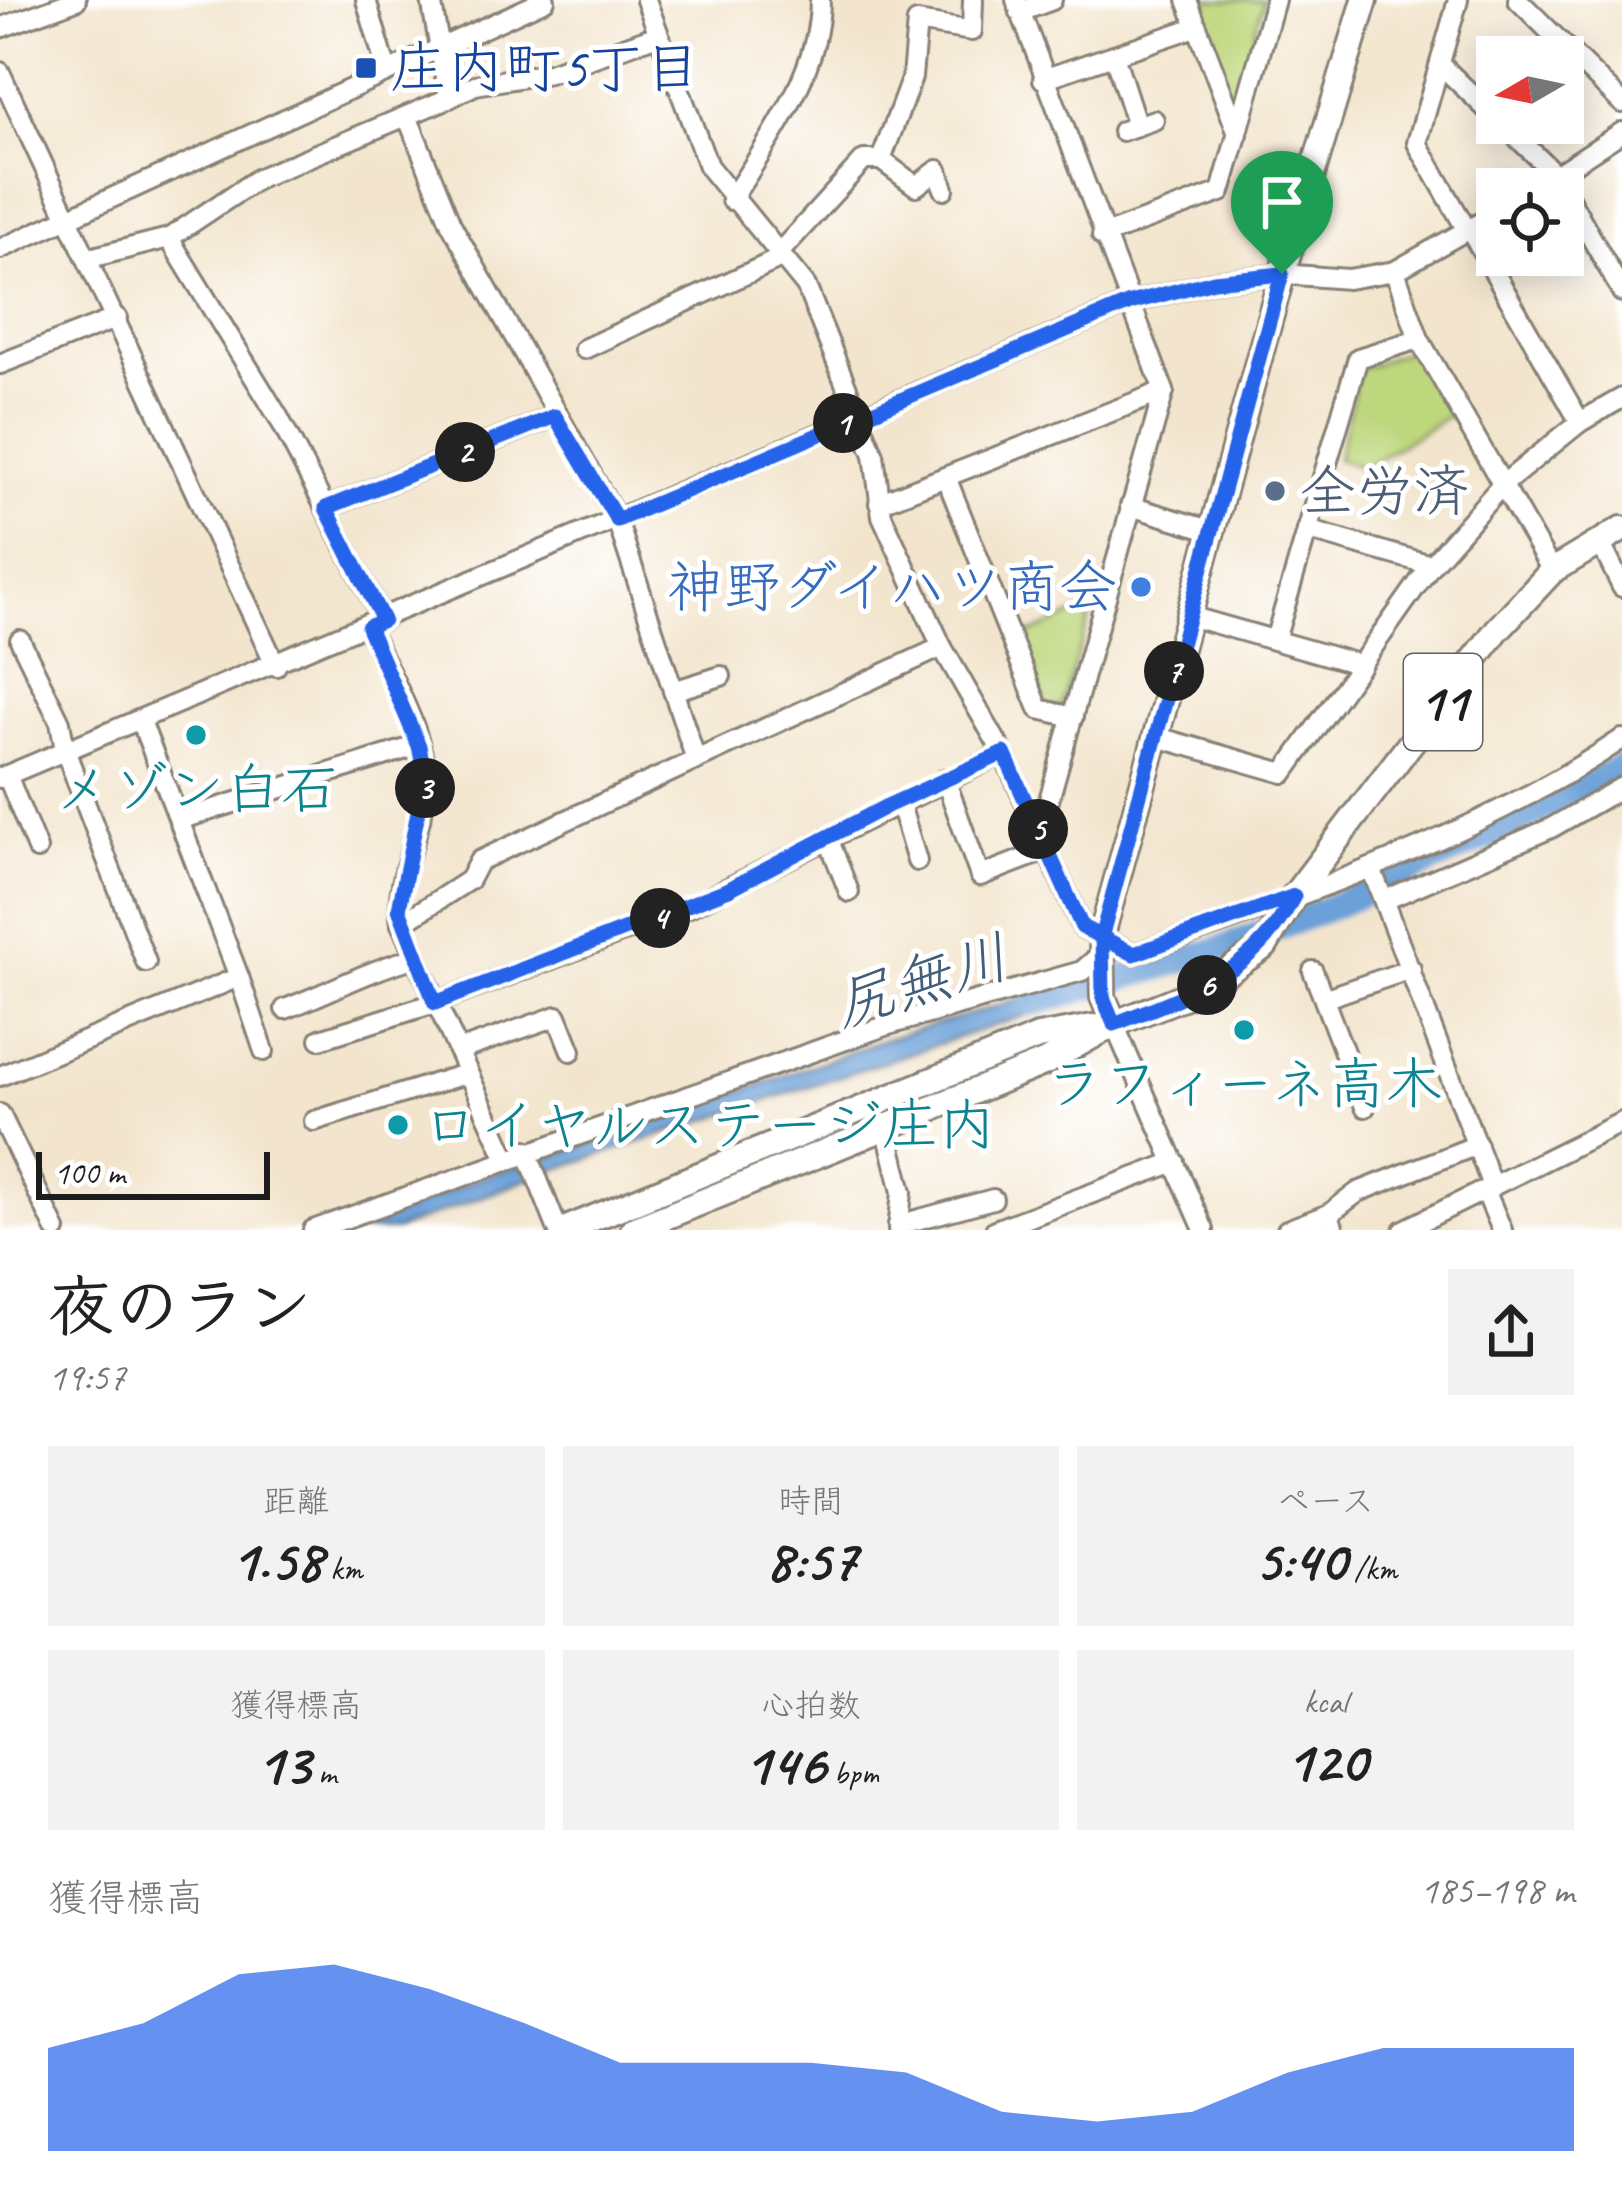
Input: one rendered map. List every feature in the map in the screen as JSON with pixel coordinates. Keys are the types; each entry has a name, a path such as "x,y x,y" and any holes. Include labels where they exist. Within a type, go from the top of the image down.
{"main road":[{"path":"1114,1024 1101,965 1156,737 1282,274 1365,0"},
{"name":"11","path":"634,1230 1046,1062 1114,1024 1200,990 1265,946 1293,900 1497,630 1552,571 1611,535"},
{"name":"11","path":"561,1230 1038,1037 1114,1024"}],"street":[{"path":"0,28 76,0"},
{"path":"366,0 388,71"},
{"path":"431,0 449,98"},
{"path":"0,249 545,0"},
{"path":"646,0 708,166 731,200 806,286 874,455 879,503 942,647 1004,753 1101,965"},
{"path":"731,200 786,112 820,32 820,0"},
{"path":"881,160 912,76 917,22 972,31 973,0"},
{"path":"945,778 980,876 1044,841 1073,717 1163,391 1018,6 1052,0"},
{"path":"1187,0 1238,134"},
{"path":"1102,236 1221,192 1275,0"},
{"path":"1458,0 1417,143 1580,422"},
{"path":"1519,0 1622,103"},
{"path":"1043,79 1196,27"},
{"path":"90,258 169,238 259,178 475,85 549,73 658,35"},
{"path":"1114,55 1138,126"},
{"path":"1440,64 1476,99"},
{"path":"0,74 90,258 276,666"},
{"path":"407,116 451,224 617,520 696,760"},
{"path":"1567,168 1622,132"},
{"path":"1523,144 1549,168"},
{"path":"584,349 779,256 864,160 881,160 916,186 938,170 944,189"},
{"path":"1584,225 1622,292"},
{"path":"37,849 3,776 276,666 1130,303 1214,281 1282,274 1348,279 1395,271 1476,226"},
{"path":"169,238 279,418 326,508 376,623 419,746 425,796 400,896 401,924 506,1157"},
{"path":"1395,271 1418,340 1552,571"},
{"path":"0,364 117,318"},
{"path":"1275,640 1358,358 1418,340"},
{"path":"879,503 1163,391"},
{"path":"1156,737 1284,773 1431,565 1502,486 1580,422 1622,398"},
{"path":"326,508 555,416"},
{"path":"946,478 1039,709 1073,717"},
{"path":"1130,506 1213,531"},
{"path":"1307,530 1431,565"},
{"path":"1611,535 1622,587"},
{"path":"1190,616 1361,665"},
{"path":"20,640 60,722 65,750 146,962"},
{"path":"401,924 469,880 479,861 942,647"},
{"path":"673,691 721,676"},
{"path":"141,721 263,1051"},
{"path":"313,1230 506,1157 527,1154 885,1026 1082,971 1373,872 1506,809 1622,739"},
{"path":"178,820 419,746"},
{"path":"320,1039 435,1003 687,908 1004,753"},
{"path":"1385,898 1551,828 1622,787"},
{"path":"899,801 917,861"},
{"path":"828,838 848,892"},
{"path":"1373,872 1477,1145 1502,1230"},
{"path":"285,1009 352,984 367,971 414,958"},
{"path":"1326,998 1411,969"},
{"path":"1313,971 1365,1107"},
{"path":"0,1076 239,977"},
{"path":"458,1052 557,1016 571,1051"},
{"path":"1114,1024 1204,1230"},
{"path":"314,1121 468,1073"},
{"path":"0,1114 56,1230"},
{"path":"1403,1230 1622,1122"},
{"path":"886,1127 902,1192 898,1228 993,1199"},
{"path":"1287,1230 1331,1222 1358,1192 1477,1145"},
{"path":"527,1154 561,1230"},
{"path":"995,1230 1174,1162"}],"green space":[{"path":"1195,0 1264,0 1237,96 1228,96"},
{"path":"1409,350 1417,353 1451,414 1363,468 1337,459 1360,369"},
{"path":"1093,606 1061,707 1046,706 1019,639"}],"water":[{"path":"1071,984 1063,1001 1045,1009 539,1175 396,1230 358,1230 481,1177 613,1137 886,1039"}],"waterway":[{"name":"尻無川","path":"1032,1003 1219,950 1331,907 1508,827 1622,766"}],"place":[{"name":"庄内町5丁目","path":"366,68"},
{"name":"全労済","path":"1275,491"},
{"name":"神野ダイハツ商会","path":"1141,587"},
{"name":"メゾン白石","path":"196,735"},
{"name":"ラフィーネ高木","path":"1244,1030"},
{"name":"ロイヤルステージ庄内","path":"398,1125"}],"route":[{"path":"1282,274 1102,934 1100,975 1114,1024 1200,990 1265,946 1294,896 1134,954 1102,934 1082,927 1004,753 887,806 774,868 687,908 435,1003 399,909 425,796 419,746 368,627 383,620 326,508 555,416 617,520 1130,303 1214,281 1282,274"}]}
